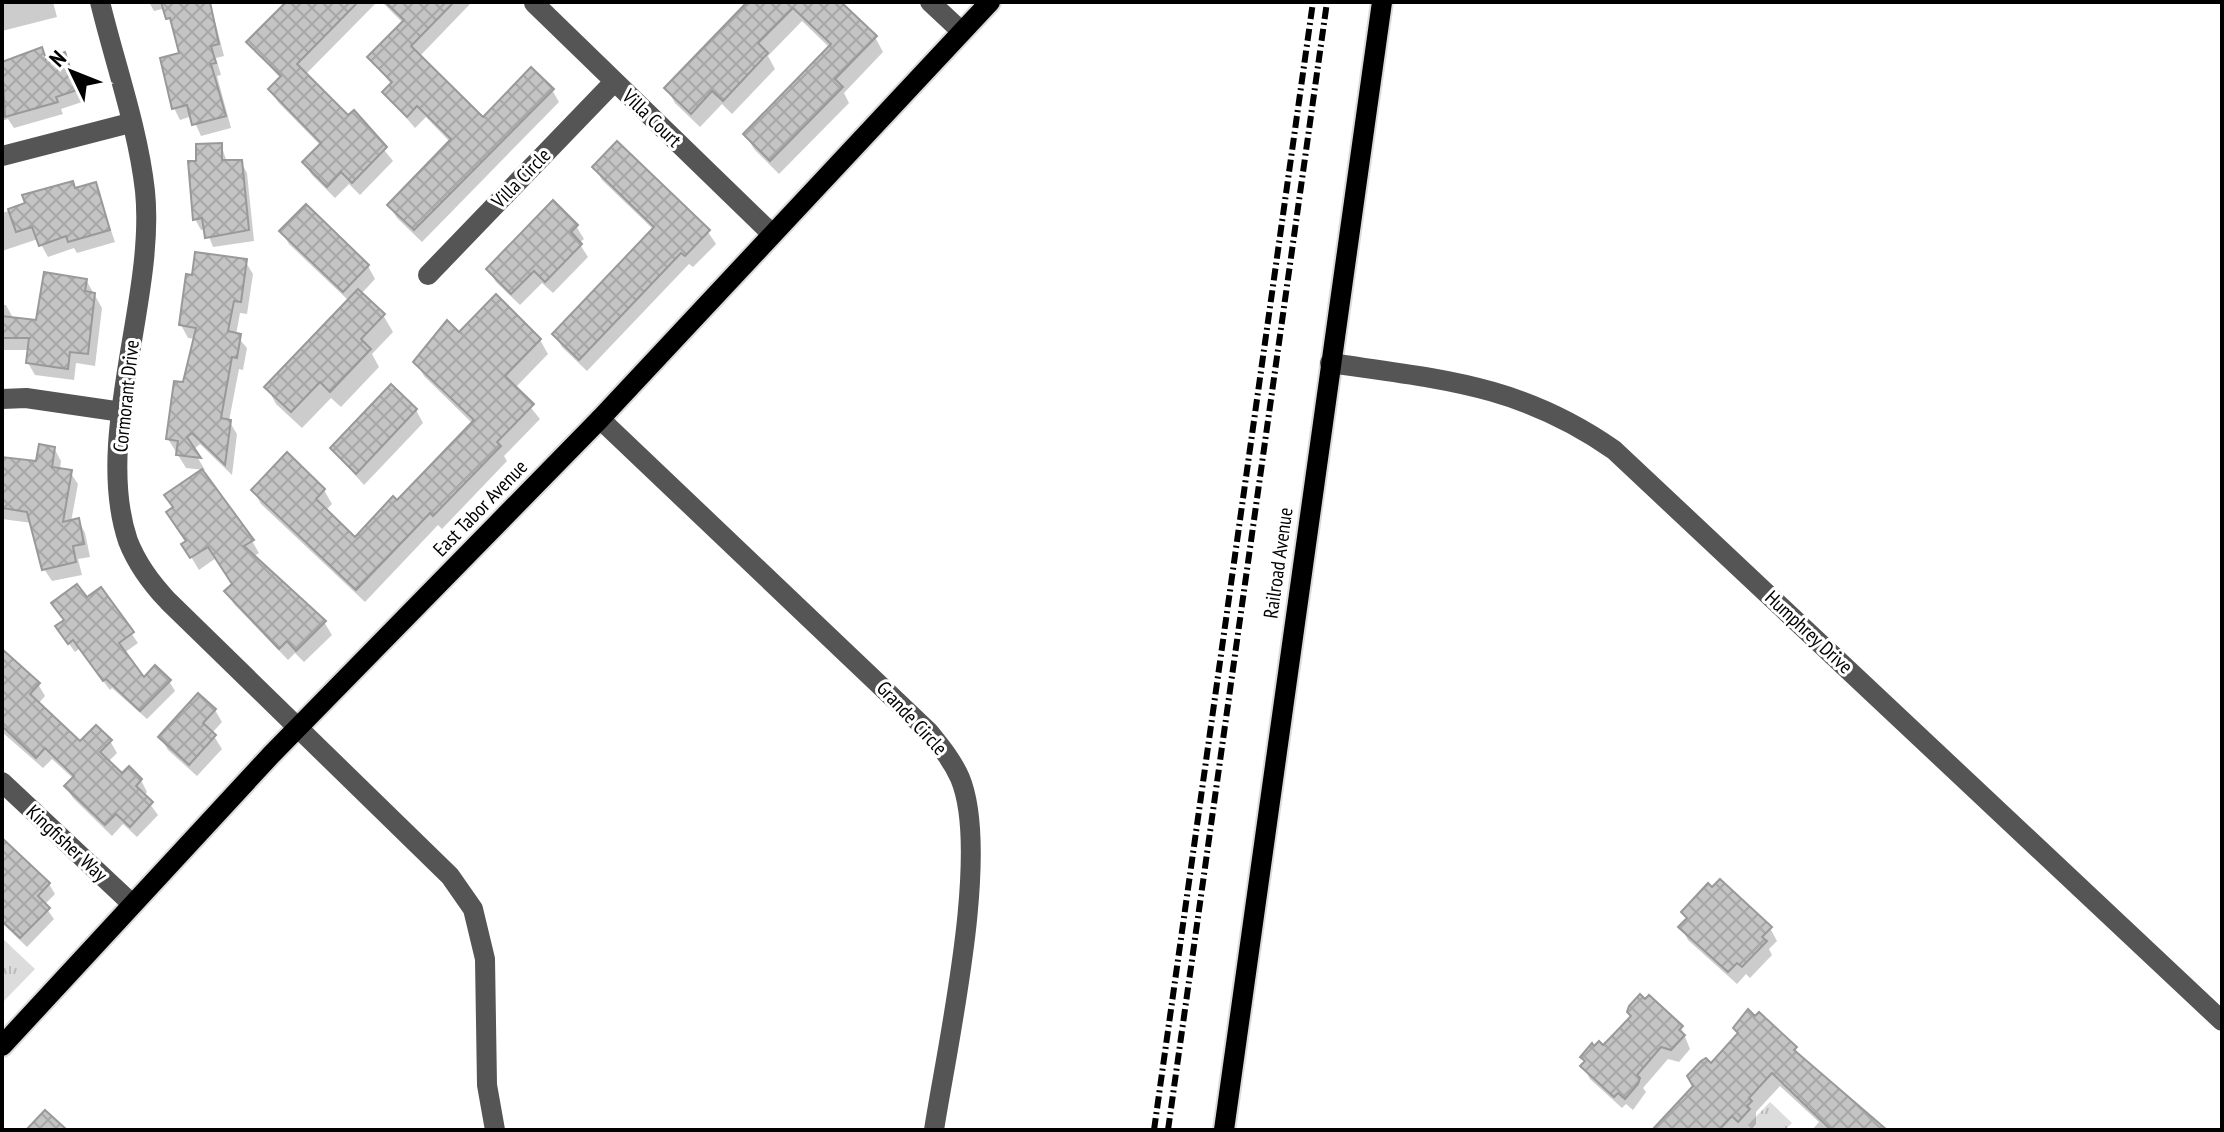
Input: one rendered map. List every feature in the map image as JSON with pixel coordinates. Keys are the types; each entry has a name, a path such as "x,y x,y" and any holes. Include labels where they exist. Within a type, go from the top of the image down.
{"main road":[{"name":"East Tabor Avenue","path":"2,1046 131,903 298,726 600,419 990,2"},
{"name":"Railroad Avenue","path":"1224,1130 1382,2"}],"street":[{"name":"Cormorant Drive","path":"100,2 145,191 145,230 122,412 118,494 128,540 145,575 168,601 298,726"},
{"path":"930,2 961,31"},
{"name":"Villa Court","path":"534,3 771,233"},
{"name":"Villa Circle","path":"428,275 614,82"},
{"path":"2,156 130,123"},
{"name":"Humphrey Drive","path":"1330,363 1472,384 1575,423 1614,450 2222,1021"},
{"path":"2,399 26,398 122,412"},
{"name":"Grande Circle","path":"600,419 929,732 947,753 960,779 971,827 967,912 934,1130"},
{"path":"298,726 450,876 473,909 485,959 487,1085 495,1130"},
{"name":"Kingfisher Way","path":"2,782 131,903"}],"green space":[{"path":"2,938 35,969 2,1003"},
{"path":"1770,1102 1792,1123 1785,1130 1753,1130 1748,1125"}],"building":[{"path":"161,2 210,2 219,44 211,46 216,63 211,64 226,116 192,125 187,105 172,109 160,58 179,53 170,18 166,19"},
{"path":"286,2 358,2 297,64 348,115 354,110 387,147 352,183 341,172 327,187 302,162 321,143 268,89 281,76 246,42"},
{"path":"385,2 454,2 411,46 483,117 531,67 554,89 414,230 387,205 451,139 417,106 407,117 382,92 392,82 367,57 404,20"},
{"path":"747,2 841,2 877,36 835,79 843,87 770,161 743,134 831,44 793,8 758,43 768,53 723,101 712,91 691,114 664,88"},
{"path":"42,47 46,59 65,52 77,90 56,97 58,102 5,117 2,62"},
{"path":"617,141 710,230 685,256 681,253 579,360 552,334 654,227 592,167"},
{"path":"222,143 222,160 242,160 249,230 205,238 202,218 193,220 188,161 196,161 196,144"},
{"path":"73,181 75,188 96,182 110,230 68,242 66,236 39,246 32,227 16,232 8,209 25,203 22,195"},
{"path":"553,200 578,225 571,232 582,244 545,282 534,271 511,294 486,269"},
{"path":"306,204 369,265 343,292 279,231"},
{"path":"195,252 247,259 241,302 234,301 228,331 241,334 237,358 232,357 221,418 231,420 225,465 192,433 187,437 201,458 176,455 178,441 166,439 174,381 183,382 196,328 179,325 186,274 192,275"},
{"path":"44,272 87,279 85,291 95,293 88,354 70,352 68,369 26,363 29,338 2,338 2,316 36,320"},
{"path":"358,289 385,314 361,339 371,349 330,392 320,382 291,412 264,387"},
{"path":"496,294 541,339 505,376 534,404 497,442 501,446 433,516 430,513 356,590 251,490 287,452 325,489 316,499 355,537 393,496 397,500 474,420 413,362 447,320 459,332"},
{"path":"391,384 417,409 356,474 330,448"},
{"path":"39,444 55,447 52,467 72,470 63,522 79,518 84,544 73,546 76,562 42,570 27,512 2,508 2,457 36,461"},
{"path":"202,469 254,540 244,546 326,621 296,651 287,641 279,649 224,591 232,584 208,547 190,558 181,544 186,541 166,512 173,507 164,495"},
{"path":"77,584 87,597 101,587 134,632 119,643 144,677 155,665 171,680 140,711 106,679 103,681 73,640 68,644 55,626 64,620 51,603"},
{"path":"2,649 40,683 30,694 80,741 96,725 112,740 100,752 122,773 129,766 142,779 136,786 153,802 130,827 116,814 105,825 64,786 74,776 45,748 36,758 2,726"},
{"path":"198,693 216,709 203,723 216,735 189,765 158,737"},
{"path":"2,838 50,883 38,896 50,908 20,938 2,921"},
{"path":"1720,879 1772,927 1762,937 1767,941 1742,967 1737,963 1728,972 1678,927 1687,918 1681,912 1708,883 1712,887"},
{"path":"1640,994 1645,999 1649,995 1683,1026 1679,1030 1685,1035 1671,1050 1661,1047 1637,1075 1640,1078 1638,1084 1625,1099 1618,1093 1614,1097 1580,1066 1585,1061 1580,1057 1592,1043 1594,1046 1599,1041 1603,1045 1631,1016 1627,1012 1629,1006"},
{"path":"1748,1009 1755,1016 1759,1012 1797,1047 1794,1050 1887,1130 1831,1130 1772,1073 1749,1098 1752,1101 1747,1106 1750,1109 1738,1122 1732,1116 1719,1130 1652,1130 1693,1086 1687,1076 1706,1058 1711,1063 1738,1033 1733,1028"},
{"path":"45,1110 67,1130 26,1130"}],"railway":[{"path":"1154,1130 1313,2"},
{"path":"1168,1130 1327,2"}]}
